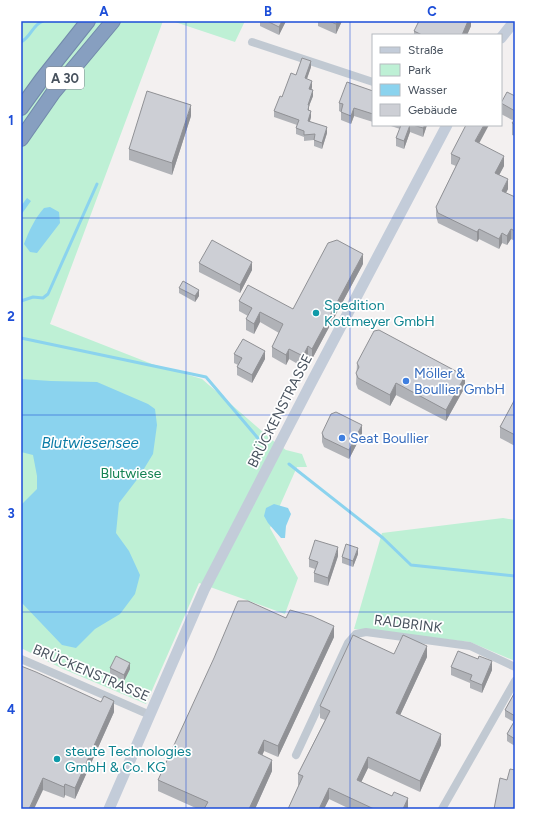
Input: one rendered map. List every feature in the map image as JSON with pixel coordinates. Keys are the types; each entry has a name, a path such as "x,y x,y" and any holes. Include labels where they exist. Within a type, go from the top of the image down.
{"highway":[{"name":"A 30","path":"21,108 88,21"},
{"name":"A 30","path":"21,139 53,93 113,21"}],"main road":[{"path":"502,37 512,23"},
{"name":"BRÜCKENSTRASSE","path":"109,809 216,567 446,126"}],"street":[{"path":"252,42 372,82"},
{"name":"RADBRINK","path":"296,755 348,643 356,634 366,632 470,646 515,667"},
{"name":"BRÜCKENSTRASSE","path":"21,659 150,715"},
{"path":"442,809 515,681"}],"green space":[{"name":"Blutwiese","path":"21,21 163,21 50,324 152,364 202,379 272,440 286,450 302,454 307,467 297,467 270,528 298,578 285,614 199,583 146,704 61,668 21,648"},
{"path":"172,21 245,21 235,42"},
{"path":"503,518 515,520 515,661 470,642 354,629 382,533"}],"water":[{"path":"27,198 31,201 21,215 21,206"},
{"path":"50,207 59,212 60,223 37,253 30,252 24,244 28,234 35,220 44,208"},
{"name":"Blutwiesensee","path":"21,379 97,382 148,404 155,409 157,425 153,454 139,477 119,503 116,533 129,551 140,575 135,594 120,614 95,629 76,648 62,645 21,602 21,505 37,489 37,476 33,455 21,452"},
{"path":"274,504 288,508 291,514 286,526 285,538 281,538 264,516 266,508"}],"building":[{"path":"267,21 282,21 279,27"},
{"path":"329,21 337,21 336,24"},
{"path":"419,21 468,21 462,34 420,34 414,31"},
{"path":"302,58 311,61 305,78 312,81 309,89 313,90 308,105 308,110 311,111 308,121 327,127 322,143 314,140 315,134 304,135 304,131 296,128 299,120 274,111 280,96 282,97 291,73 296,75"},
{"path":"347,82 372,91 372,114 354,108 351,116 341,112 343,104 339,103"},
{"path":"147,91 191,105 172,163 129,149"},
{"path":"507,92 515,96 515,111 502,104"},
{"path":"401,126 410,126 404,141 396,138"},
{"path":"465,126 483,126 475,141 504,156 495,173 508,179 502,191 515,197 515,231 511,229 507,236 502,233 499,239 479,229 477,232 438,213 436,207 460,158 451,154"},
{"path":"212,240 252,262 240,285 199,263"},
{"name":"Spedition Kottmeyer GmbH","path":"337,240 363,254 312,349 308,346 303,356 289,349 286,355 272,347 283,324 260,312 254,324 246,319 252,308 239,301 248,285 293,309 328,243"},
{"path":"183,281 199,290 195,296 179,288"},
{"name":"Möller & Boullier GmbH","path":"379,330 465,376 446,410 396,383 390,395 358,378 356,373 359,367 357,363 374,331"},
{"path":"243,339 265,351 252,375 237,367 242,358 234,354"},
{"path":"515,399 515,435 500,427"},
{"name":"Seat Boullier","path":"336,412 362,425 349,450 324,438 322,433 331,414"},
{"path":"315,540 338,547 328,578 314,573 318,562 309,559"},
{"path":"346,544 358,548 353,561 342,557"},
{"path":"238,601 248,601 286,618 290,610 312,616 334,626 278,746 264,740 258,753 272,760 249,809 204,809 208,802 158,780 214,658"},
{"path":"353,635 394,654 403,635 427,646 396,713 441,734 420,781 368,757 357,780 392,796 394,792 408,798 403,809 374,809 329,788 319,809 288,809 303,776 298,774 330,711 320,706"},
{"path":"458,651 478,659 479,656 492,661 482,685 470,680 472,675 451,667"},
{"path":"116,656 130,663 124,675 110,668"},
{"name":"steute Technologies GmbH & Co. KG","path":"21,666 101,702 104,696 114,701 75,788 65,784 64,787 43,778 29,809 21,809"},
{"path":"515,692 515,716 505,710"},
{"path":"515,720 515,739 507,734"},
{"path":"510,769 515,770 515,809 494,809 500,778 507,780"}],"waterway":[{"path":"21,42 37,25 43,21"},
{"path":"21,301 33,297 43,298 48,294 97,184"},
{"path":"21,338 206,377 262,443"},
{"path":"289,464 383,538 411,565 515,576"}],"place":[{"name":"Spedition Kottmeyer GmbH","path":"316,313"},
{"name":"Möller & Boullier GmbH","path":"406,381"},
{"name":"Seat Boullier","path":"342,438"},
{"name":"steute Technologies GmbH & Co. KG","path":"57,759"}]}
